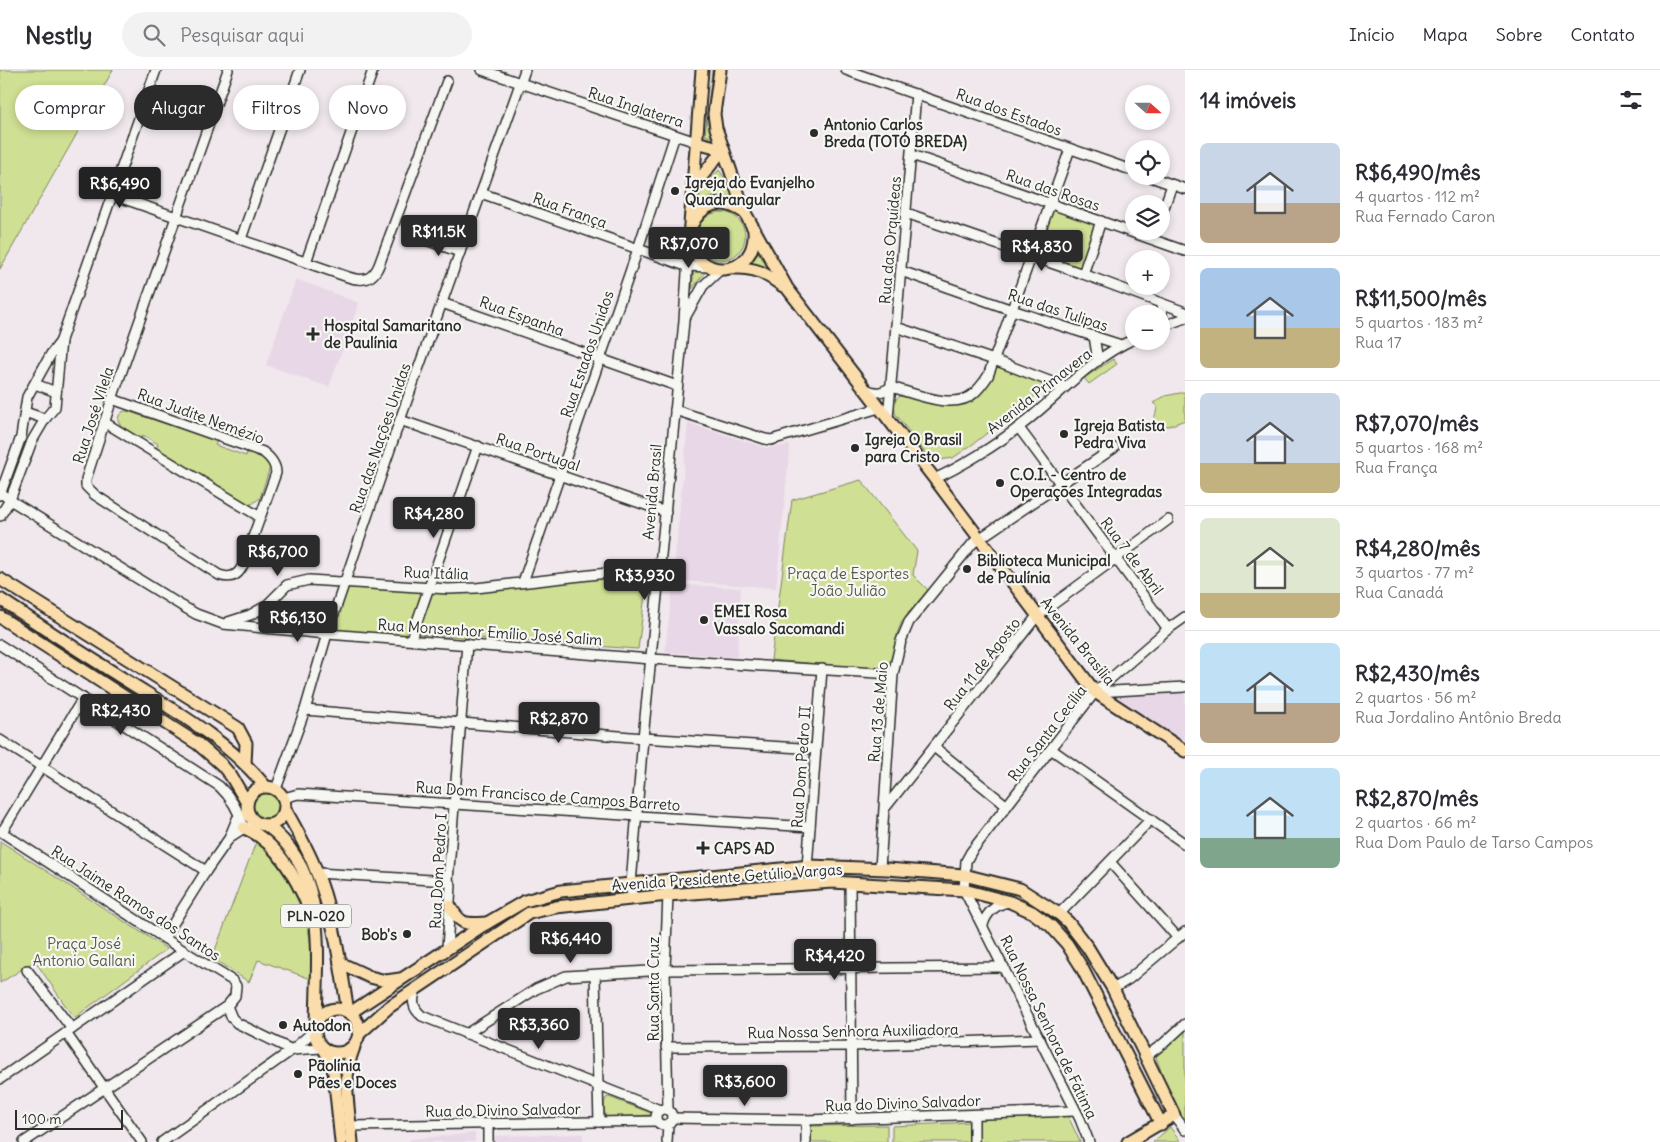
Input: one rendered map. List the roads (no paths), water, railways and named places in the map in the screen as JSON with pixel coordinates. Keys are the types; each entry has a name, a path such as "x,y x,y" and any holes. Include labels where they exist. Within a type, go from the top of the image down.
{"main road":[{"name":"Avenida Brasil","path":"690,232 702,70"},
{"path":"720,70 714,114 716,128 745,213 754,230 755,238 750,253 740,264 732,268 714,268 694,255 690,246 690,232 696,216 704,209 714,204 730,205 745,213"},
{"path":"696,142 723,149"},
{"path":"693,188 723,149"},
{"name":"Avenida Brasília","path":"754,230 787,288 980,538 1095,692 1185,751"},
{"name":"Avenida Brasília","path":"732,268 747,268 760,271 787,288"},
{"path":"0,579 238,728 246,743 245,764"},
{"name":"PLN-020","path":"0,599 133,685 171,707 212,736 278,796 317,873 330,913 349,1012"},
{"name":"PLN-020","path":"0,617 198,744 221,764 231,776 245,810 255,822 282,838 294,853 312,896 317,928 316,1027"},
{"path":"245,810 251,794 260,787 278,796 279,821 263,825"},
{"path":"244,828 259,835 275,851 296,882 317,928"},
{"name":"Avenida Presidente Getúlio Vargas","path":"349,1012 525,900 562,891 807,867 880,868 964,875 1020,889 1060,914 1088,948 1113,989 1174,1115"},
{"path":"833,867 845,882"},
{"path":"845,882 851,867"},
{"path":"742,873 744,889"},
{"name":"Avenida Presidente Getúlio Vargas","path":"360,1033 379,1015 529,913 562,906 668,895 845,882 964,890 1010,902 1032,912 1051,926 1076,956 1161,1124"},
{"path":"562,891 562,906"},
{"path":"450,906 458,920 466,924 489,922"},
{"path":"1076,956 1088,948"},
{"path":"439,974 447,950"},
{"path":"431,960 439,974"},
{"path":"340,963 370,977 386,981 402,979"},
{"path":"341,1142 334,1073 332,1064 317,1042 316,1027 326,1012 333,1009 349,1012 356,1018 359,1025 360,1033 350,1057 346,1073 352,1142"},
{"path":"1110,1020 1120,1020 1123,1011"},
{"path":"1119,1039 1119,1035 1123,1030 1134,1033"},
{"path":"323,1049 332,1054 340,1054 354,1047"},
{"path":"1128,1142 1174,1115"},
{"path":"1143,1142 1161,1124"}],"street":[{"path":"0,516 10,500 32,441 45,419 55,407 61,340 156,70"},
{"name":"Rua José Vilela","path":"228,70 104,422 86,479 86,486 90,491 219,575 233,576"},
{"path":"241,239 300,70"},
{"path":"306,262 373,70"},
{"name":"Rua Inglaterra","path":"482,70 696,142"},
{"name":"Rua das Nações Unidas","path":"278,796 327,634 400,420 525,70"},
{"name":"Rua dos Estados","path":"846,70 874,75 916,94 1125,168"},
{"path":"113,195 348,277 363,280 370,278 376,272 447,81"},
{"name":"Rua das Orquídeas","path":"888,418 916,94"},
{"name":"Rua Estados Unidos","path":"523,582 638,249 675,135"},
{"path":"864,388 872,392 878,392 891,387 941,401 957,401 973,394 985,380 994,360 1070,149"},
{"name":"Rua das Rosas","path":"912,155 1101,222 1125,228"},
{"path":"1168,195 1172,185 1185,189"},
{"name":"Rua França","path":"481,193 686,266 714,268"},
{"path":"906,213 1083,274 1185,312"},
{"path":"1083,274 1101,222"},
{"name":"Avenida Brasil","path":"631,884 643,738 684,321 686,266 690,232"},
{"path":"426,240 460,252"},
{"name":"Rua das Rosas","path":"1163,240 1185,251"},
{"name":"Avenida Brasil","path":"684,321 714,268"},
{"name":"Rua das Tulipas","path":"901,271 1012,310 1121,344"},
{"name":"Rua Espanha","path":"442,303 677,386"},
{"path":"1170,323 1185,318"},
{"path":"896,327 994,360 1065,387"},
{"path":"1094,336 1098,361"},
{"path":"0,493 21,436 27,397 61,340"},
{"name":"Avenida Primavera","path":"934,479 966,462 1019,428 1065,387 1125,342"},
{"path":"35,384 56,392"},
{"name":"Rua Judite Nemézio","path":"112,399 263,452 270,457 276,468 276,473 241,568 233,576"},
{"path":"675,410 771,440 879,408"},
{"path":"25,412 45,419"},
{"name":"Rua Portugal","path":"400,420 666,512"},
{"path":"104,422 260,517"},
{"name":"Rua 7 de Abril","path":"1019,428 1168,629"},
{"path":"411,640 478,446"},
{"name":"Rua 13 de Maio","path":"880,868 892,674 901,641 909,622 973,543 1114,448"},
{"name":"Rua Monsenhor Emílio José Salim","path":"0,493 182,606 196,614 223,624 651,659 892,674"},
{"name":"Rua 11 de Agosto","path":"884,808 1037,616 1168,520"},
{"name":"Rua Itália","path":"223,624 250,615 266,606 287,585 299,581 476,588 660,567"},
{"path":"266,606 265,617 271,628"},
{"name":"Rua Santa Cecília","path":"964,890 966,861 971,852 1095,692 1185,616"},
{"name":"Rua Dom Pedro I","path":"447,950 451,884 448,881 456,803 467,644"},
{"path":"0,645 220,786 234,803 245,810"},
{"name":"Rua Dom Pedro II","path":"807,867 822,669"},
{"path":"1095,692 1185,687"},
{"path":"1,832 83,698"},
{"path":"305,710 643,738 816,749"},
{"path":"0,740 206,871"},
{"path":"934,747 1007,806"},
{"path":"1051,749 1185,844"},
{"name":"Rua Dom Francisco de Campos Barreto","path":"278,796 298,794 456,803 637,817 810,827"},
{"path":"244,828 245,810"},
{"path":"164,938 230,837 233,826 245,810"},
{"path":"1060,914 1152,819"},
{"path":"230,837 244,828 263,825"},
{"name":"Rua Jaime Ramos dos Santos","path":"1,832 184,951 233,980 236,991 227,1006"},
{"path":"1110,862 1182,935 1129,979 1113,989"},
{"path":"317,873 448,881"},
{"name":"Rua Santa Cruz","path":"664,881 668,888 665,970 667,1099 664,1117"},
{"path":"845,882 851,970 852,1119"},
{"path":"631,884 630,891 633,896 642,898"},
{"name":"Rua Nossa Senhora de Fátima","path":"964,890 1004,967 1089,1142"},
{"name":"Rua Nossa Senhora de Fátima","path":"983,925 987,914 1002,903 1010,902"},
{"path":"0,1079 184,951"},
{"path":"466,1034 536,989 566,976 665,970 851,970 1004,967"},
{"path":"27,970 142,1142"},
{"path":"595,975 599,1122"},
{"path":"416,989 413,1001 417,1012 422,1016 597,1085 664,1117 666,1142"},
{"path":"24,1142 227,1006 236,1023 292,1050 323,1049"},
{"path":"1145,1057 1185,1024"},
{"path":"162,1142 292,1050 316,1027"},
{"name":"Rua Nossa Senhora Auxiliadora","path":"666,1047 852,1046 1040,1040"},
{"name":"Rua do Divino Salvador","path":"351,1126 599,1122 664,1117 806,1120 1075,1111"},
{"path":"974,1115 974,1142"},
{"path":"1174,1115 1185,1130"},
{"path":"806,1120 806,1142"},
{"path":"488,1124 488,1142"}],"place":[{"name":"Antonio Carlos Breda (TOTÓ BREDA)","path":"814,133"},
{"name":"Igreja do Evanjelho Quadrangular","path":"675,191"},
{"name":"Hospital Samaritano de Paulínia","path":"313,334"},
{"name":"Igreja Batista Pedra Viva","path":"1064,434"},
{"name":"Igreja O Brasil para Cristo","path":"855,448"},
{"name":"C.O.I. - Centro de Operações Integradas","path":"1000,483"},
{"name":"Biblioteca Municipal de Paulínia","path":"967,569"},
{"name":"EMEI Rosa Vassalo Sacomandi","path":"704,620"},
{"name":"CAPS AD","path":"703,848"},
{"name":"Bob's","path":"407,934"},
{"name":"Autodon","path":"283,1025"},
{"name":"Pãolínia Pães e Doces","path":"298,1074"}],"park label":[{"name":"Praça de Esportes João Julião","path":"848,582"},
{"name":"Praça José Antonio Gallani","path":"84,952"}]}
